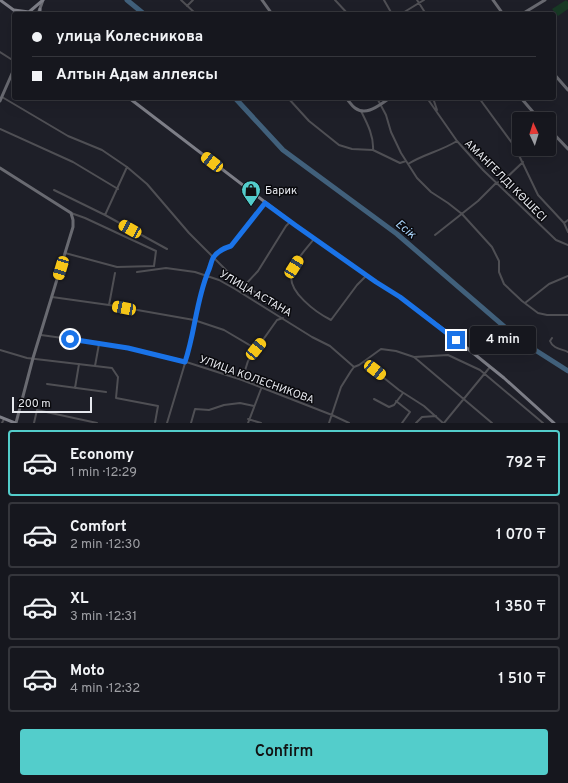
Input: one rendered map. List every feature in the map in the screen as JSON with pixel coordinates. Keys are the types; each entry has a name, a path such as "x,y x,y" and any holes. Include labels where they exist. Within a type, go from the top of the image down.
{"main road":[{"path":"0,0 14,10 29,12 43,0"},
{"path":"39,12 43,0"},
{"path":"262,0 271,12"},
{"path":"493,0 502,12"},
{"path":"525,12 542,1"},
{"path":"0,101 12,74"},
{"path":"556,76 568,90"},
{"path":"132,100 290,222 366,276 400,297 490,366 554,423"},
{"path":"348,100 355,108 361,111 368,111 387,100"},
{"path":"523,100 534,112"},
{"path":"556,136 568,149"},
{"path":"0,168 71,213 73,220 73,227 33,358 16,423 3,421 0,417"}],"street":[{"path":"181,0 194,12"},
{"path":"187,6 193,0"},
{"path":"335,0 346,12"},
{"path":"384,0 391,12"},
{"path":"417,0 425,12"},
{"path":"404,12 424,0"},
{"path":"0,52 12,60"},
{"path":"2,97 68,136 102,150 127,167 147,184 189,233 232,276 241,284 255,292 262,300 276,310"},
{"path":"290,100 309,121 339,145 352,149 373,150 400,163 406,160"},
{"path":"378,100 386,115 391,132 408,164 422,185 448,202 462,214 495,251 499,261 499,272 504,284 514,295 538,313 547,315 568,315"},
{"name":"АМАНГЕЛДІ КӨШЕСІ","path":"428,100 457,142 496,183 556,240 568,245"},
{"path":"434,100 438,113"},
{"path":"480,100 515,147 538,195 564,223 568,232"},
{"path":"361,111 372,135 374,143 373,150"},
{"path":"0,129 73,162 118,189"},
{"path":"408,164 418,158 457,142"},
{"path":"435,235 478,201 496,183 503,180 523,162"},
{"path":"105,215 127,167"},
{"path":"54,190 105,215 167,249"},
{"path":"167,423 193,334 194,320 213,257 223,249 231,246 265,203"},
{"path":"65,253 117,267 154,266 156,251 71,213"},
{"path":"564,223 568,220"},
{"path":"245,285 258,271 290,222"},
{"path":"314,239 294,267 291,274 291,280 294,290 320,315 331,320 366,276"},
{"name":"УЛИЦА АСТАНА","path":"137,272 166,268 207,275 235,289 273,314 283,318 312,337 330,346 354,367"},
{"path":"109,305 115,273"},
{"path":"524,303 549,284 568,276"},
{"path":"52,297 109,305 194,320 224,330 256,349"},
{"path":"242,380 248,361 277,320 283,318"},
{"name":"УЛИЦА КОЛЕСНИКОВА","path":"41,335 128,348 185,362 242,380 349,423"},
{"path":"552,338 550,341 551,344 568,352"},
{"path":"95,366 99,344"},
{"path":"329,423 341,387 347,376 354,367 364,362 381,349 396,351 414,357 492,423"},
{"path":"0,350 20,356 112,368 118,377 116,398 158,406 155,423"},
{"path":"414,357 448,355 474,366 543,423"},
{"path":"364,362 424,406 444,423 490,366"},
{"path":"75,388 79,364"},
{"path":"47,384 106,392"},
{"path":"248,423 248,419 261,388"},
{"path":"374,399 389,407 394,405 403,392"},
{"path":"396,401 410,412 402,423"},
{"path":"191,423 195,409 209,410 224,405 240,404 254,406"},
{"path":"34,423 37,410 97,423"},
{"path":"416,422 422,417 436,416"},
{"path":"248,419 261,423"}],"green space":[{"path":"566,0 568,2 568,9 558,16 552,9"}],"waterway":[{"name":"Есік","path":"127,0 142,12"},
{"name":"Есік","path":"237,100 283,150 397,234 521,341 568,371"}],"place":[{"name":"Барик","path":"251,207"}],"route":[{"path":"70,339 128,348 185,362 193,334 194,320 213,257 223,249 231,246 265,203 376,282 400,297 456,340"}]}
